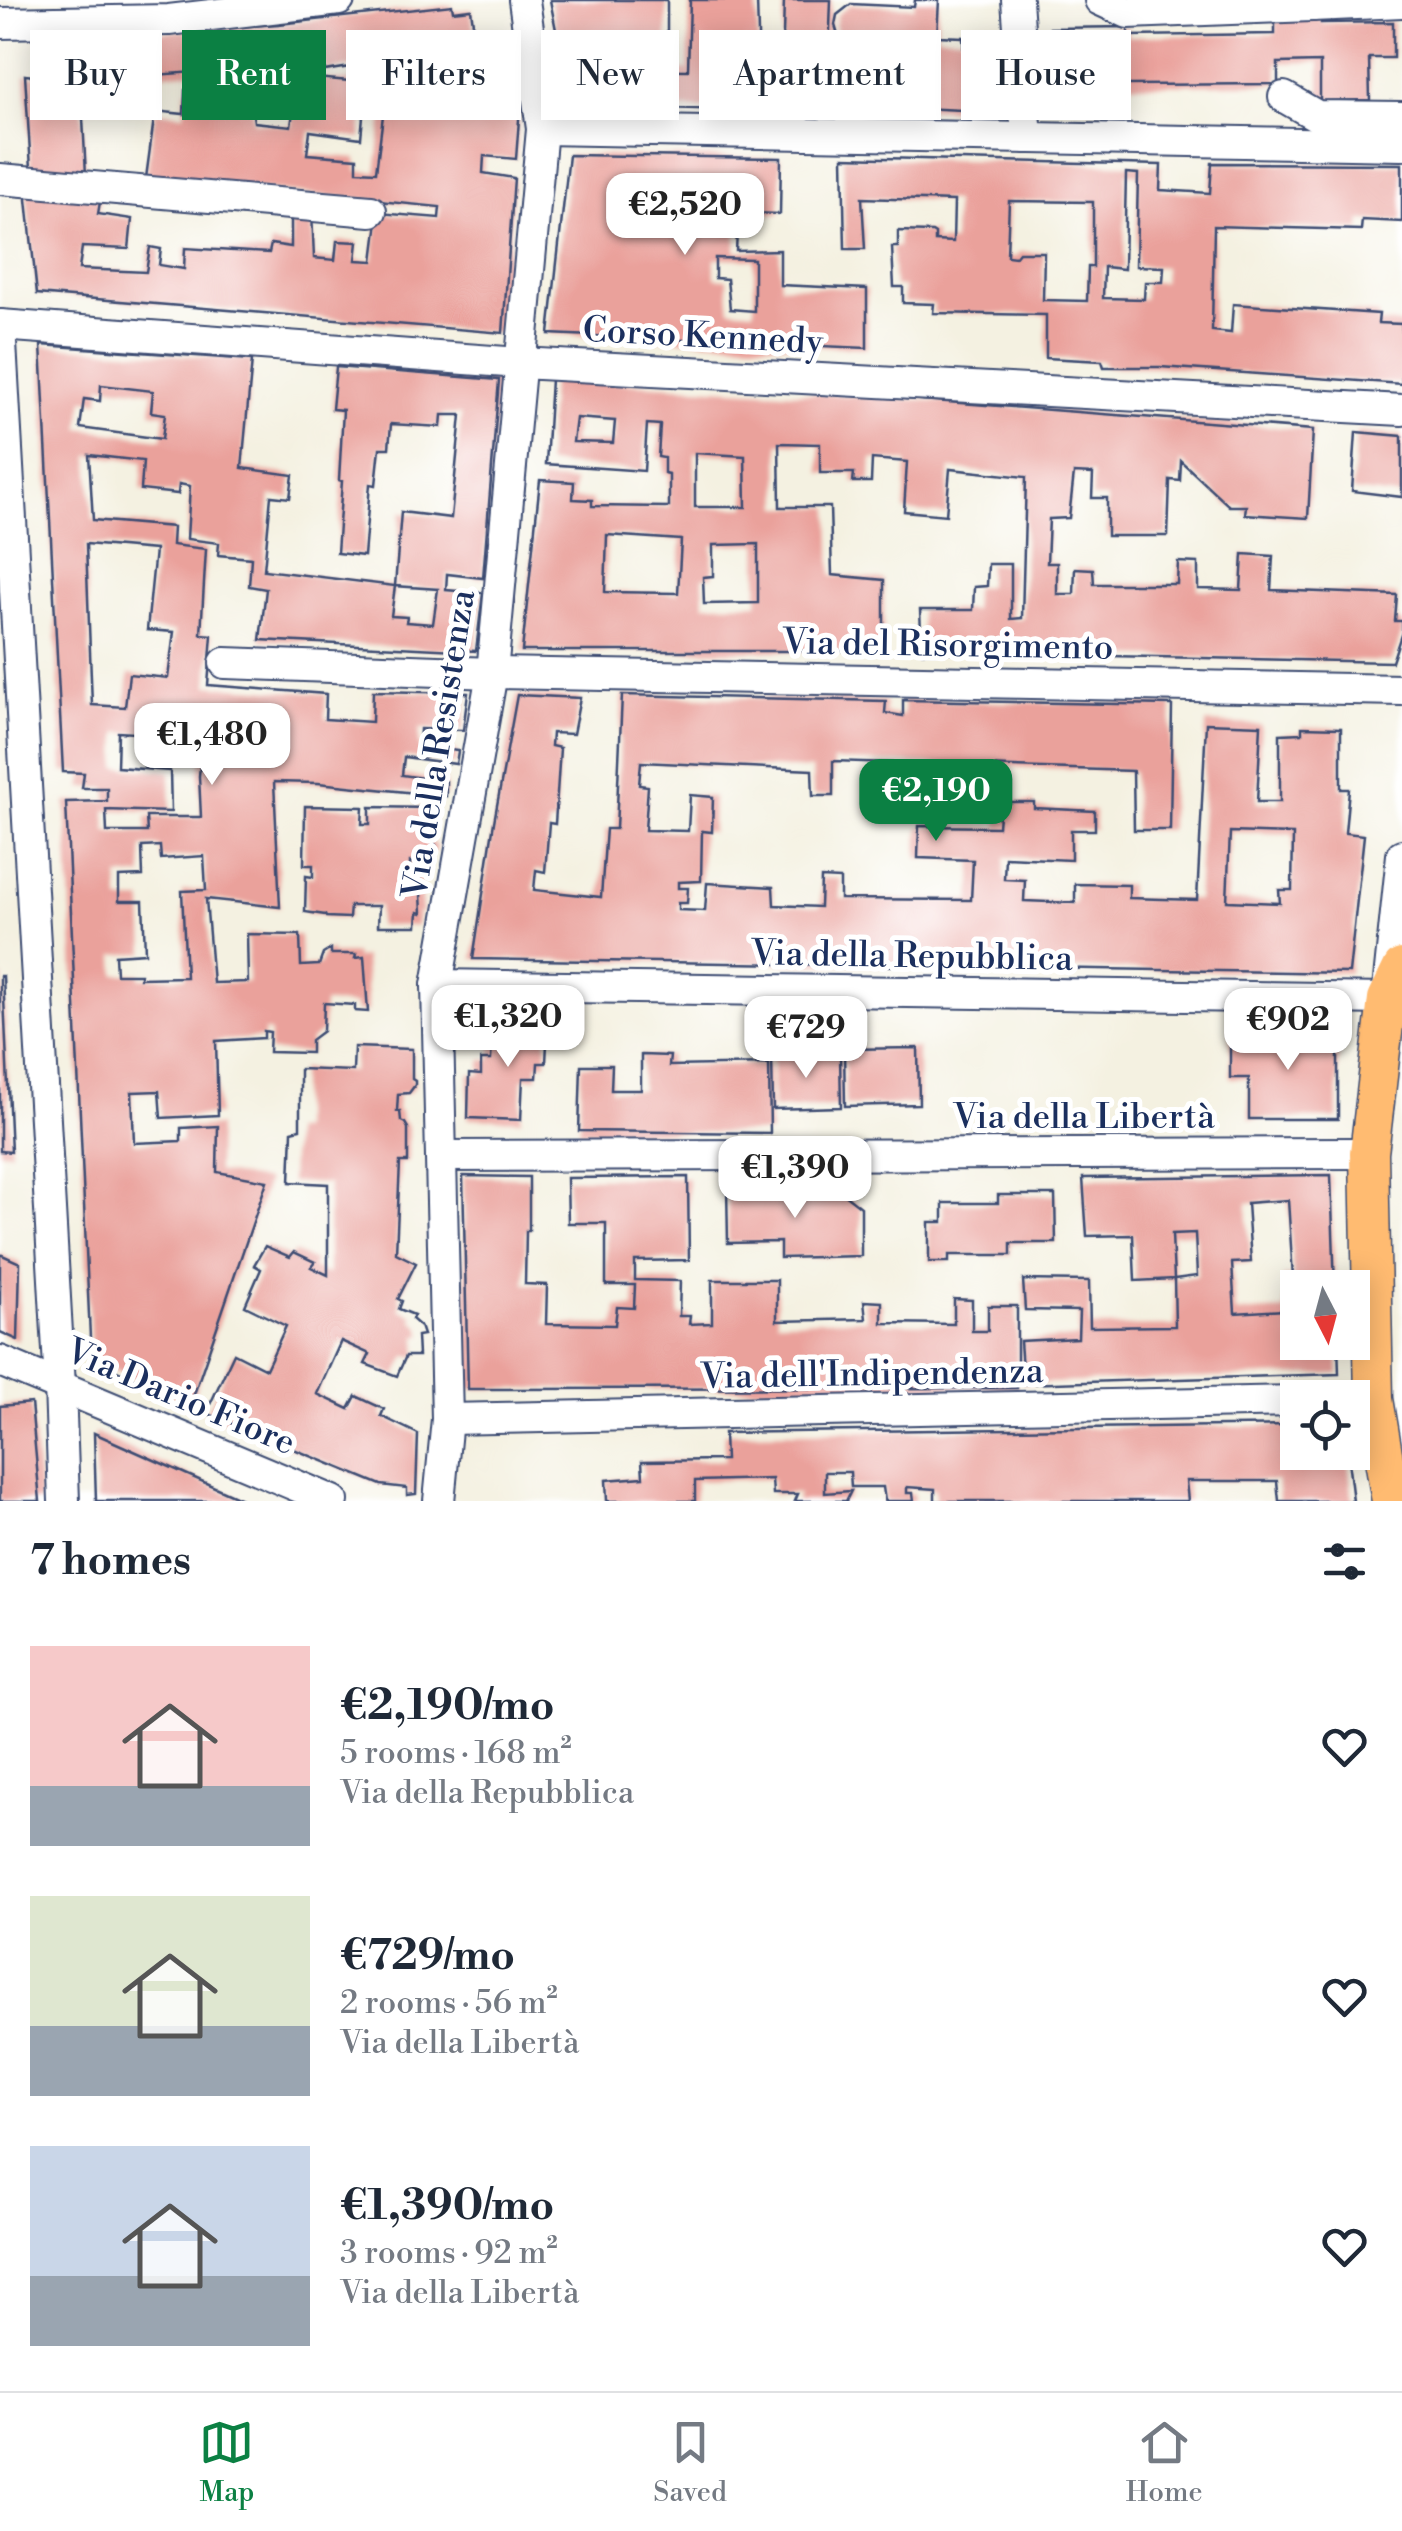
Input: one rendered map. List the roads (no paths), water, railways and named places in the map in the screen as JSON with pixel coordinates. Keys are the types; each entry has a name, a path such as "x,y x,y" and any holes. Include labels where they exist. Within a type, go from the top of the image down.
{"main road":[{"path":"1363,1380 1368,1153 1395,983"},
{"path":"1370,1424 1391,1501"}],"street":[{"path":"0,23 169,20 339,0"},
{"name":"Via della Resistenza","path":"439,1501 447,1420 436,986 492,673 509,500 542,129 524,0"},
{"path":"1017,0 1027,138"},
{"path":"1100,0 1128,13 1402,2"},
{"path":"1284,97 1316,116 1402,117"},
{"path":"542,129 1402,145"},
{"path":"0,179 370,210"},
{"path":"0,325 64,1501"},
{"name":"Corso Kennedy","path":"0,325 520,363 1402,410"},
{"name":"Via del Risorgimento","path":"226,663 492,673 1402,690"},
{"path":"1395,983 1402,855"},
{"name":"Via della Repubblica","path":"436,986 1395,983"},
{"name":"Via della Libertà","path":"440,1156 1368,1153"},
{"name":"Via Dario Fiore","path":"0,1361 333,1501"},
{"name":"Via dell'Indipendenza","path":"447,1420 1280,1401"}]}
